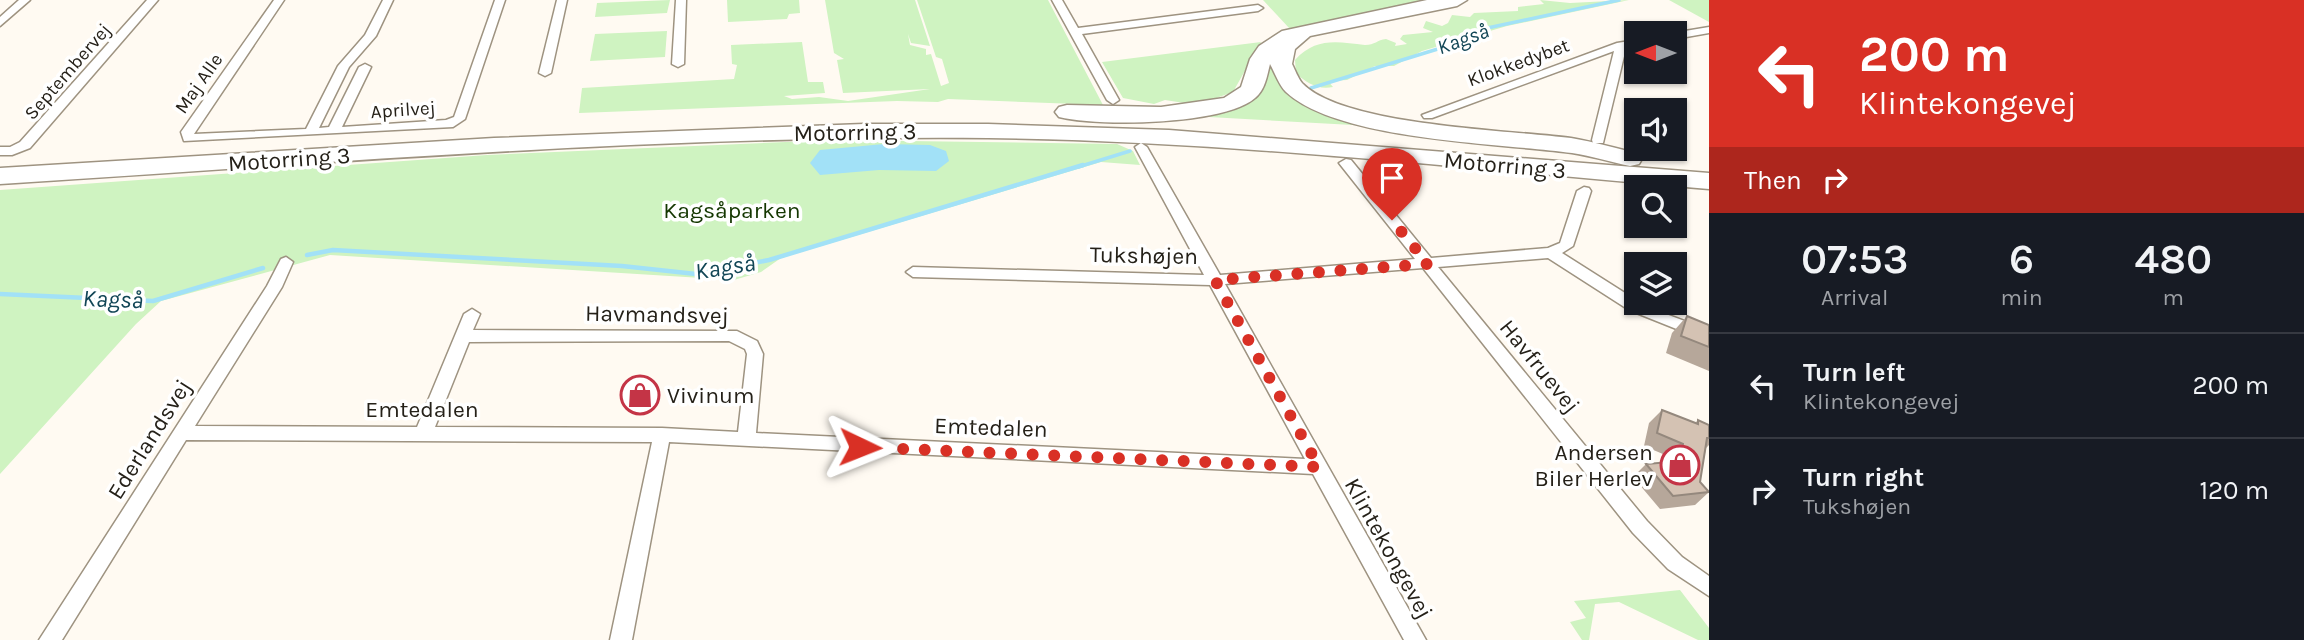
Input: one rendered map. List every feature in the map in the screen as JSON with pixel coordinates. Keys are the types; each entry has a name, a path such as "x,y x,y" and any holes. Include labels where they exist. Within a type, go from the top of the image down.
{"highway":[{"path":"801,119 881,112 1133,113 1212,108 1247,94 1262,57 1277,41 1294,33 1457,0"},
{"path":"1310,30 1285,48 1281,58 1282,69 1303,94 1324,107 1351,117 1389,125 1574,146 1624,158"},
{"name":"Motorring 3","path":"0,163 569,128 801,119 1149,123 1313,131 1624,158"},
{"name":"Motorring 3","path":"0,176 578,140 854,130 1138,134 1302,144 1496,165 1709,181"},
{"name":"Motorring 3","path":"1648,161 1709,168"},
{"path":"1496,165 1709,189"},
{"path":"0,184 96,177 182,166"}],"street":[{"path":"0,23 25,0"},
{"name":"Septembervej","path":"0,151 12,151 25,145 153,0"},
{"name":"Maj Alle","path":"279,0 187,132 189,138 334,131"},
{"path":"312,132 344,66 370,36 388,0"},
{"name":"Aprilvej","path":"365,67 334,131 449,124 459,118 500,0"},
{"path":"545,73 562,0"},
{"path":"678,64 681,0"},
{"path":"1057,0 1113,100"},
{"path":"1207,0 1218,13"},
{"path":"1075,32 1258,8"},
{"path":"1687,34 1709,30"},
{"path":"1598,140 1621,45"},
{"name":"Klokkedybet","path":"1428,115 1624,45"},
{"name":"Klintekongevej","path":"1141,147 1415,640"},
{"name":"Havfruevej","path":"1346,163 1640,527 1675,563 1709,587"},
{"path":"1551,253 1566,246 1584,191"},
{"path":"1551,253 1634,306 1709,336"},
{"name":"Tukshøjen","path":"913,272 1215,280 1551,253"},
{"name":"Ederlandsvej","path":"50,640 286,262"},
{"path":"423,434 472,314"},
{"name":"Havmandsvej","path":"463,336 731,335 743,338 751,345 755,354 746,439"},
{"name":"Emtedalen","path":"181,433 662,435 1319,467"},
{"path":"621,640 662,435"}],"green space":[{"path":"670,0 667,13 595,17 597,3"},
{"path":"727,0 799,0 800,13 789,14 787,19 728,22"},
{"path":"825,0 915,0 930,46 911,43 908,34 910,45 926,49 926,55 931,54 941,86 949,83 942,59 936,57 917,0 1048,0 1103,105 948,99 938,102 897,101 579,113 582,88 734,79 737,65 732,64 731,45 802,42 808,82 823,82 825,93 784,96 792,99 819,97 848,101 930,89 843,93 837,60 844,59 834,53"},
{"path":"1263,0 1442,0 1290,29"},
{"path":"1540,0 1570,3 1629,0 1507,26 1422,51 1394,66 1375,66 1347,80 1328,81 1333,87 1317,87 1296,74 1295,60 1319,44 1336,42 1368,45 1386,39 1396,43 1395,46 1407,44 1400,39 1403,35 1433,32 1423,28 1426,21 1442,26 1448,23 1452,15 1470,17 1474,13 1518,11 1518,7 1544,4"},
{"path":"1669,0 1709,0 1709,22"},
{"path":"667,31 665,57 590,61 595,34"},
{"path":"1261,42 1233,92 1197,105 1165,100 1154,104 1123,98 1102,62"},
{"path":"1272,60 1271,67 1281,84 1371,126 1191,116 1220,111"},
{"name":"Kagsåparken","path":"834,140 1117,144 1133,151 1140,165 1101,162 781,258 761,272 734,280 330,255 161,301 136,324 0,474 0,190 487,155"},
{"path":"1680,590 1709,628 1709,640 1698,640 1619,602 1595,604 1589,640 1582,640 1570,622 1586,618 1574,601"}],"water":[{"path":"884,144 930,145 946,151 949,161 936,171 879,170 820,175 810,163 820,150"}],"building":[{"path":"1687,316 1709,325 1709,347 1681,336"},
{"path":"1662,410 1698,424 1698,420 1709,425 1700,482 1709,492 1673,496 1646,464 1681,461 1683,444 1657,433"}],"waterway":[{"name":"Kagså","path":"1311,88 1454,44 1478,30 1619,0"},
{"name":"Kagså","path":"1078,167 1130,151"},
{"name":"Kagså","path":"307,255 333,250 622,266 696,274 769,260 1083,165"},
{"name":"Kagså","path":"0,294 153,301 263,268"}],"place":[{"name":"Vivinum","path":"640,395"},
{"name":"Andersen Biler Herlev","path":"1680,465"}],"route":[{"path":"860,447 1319,467 1215,280 1428,264 1392,220"}]}
